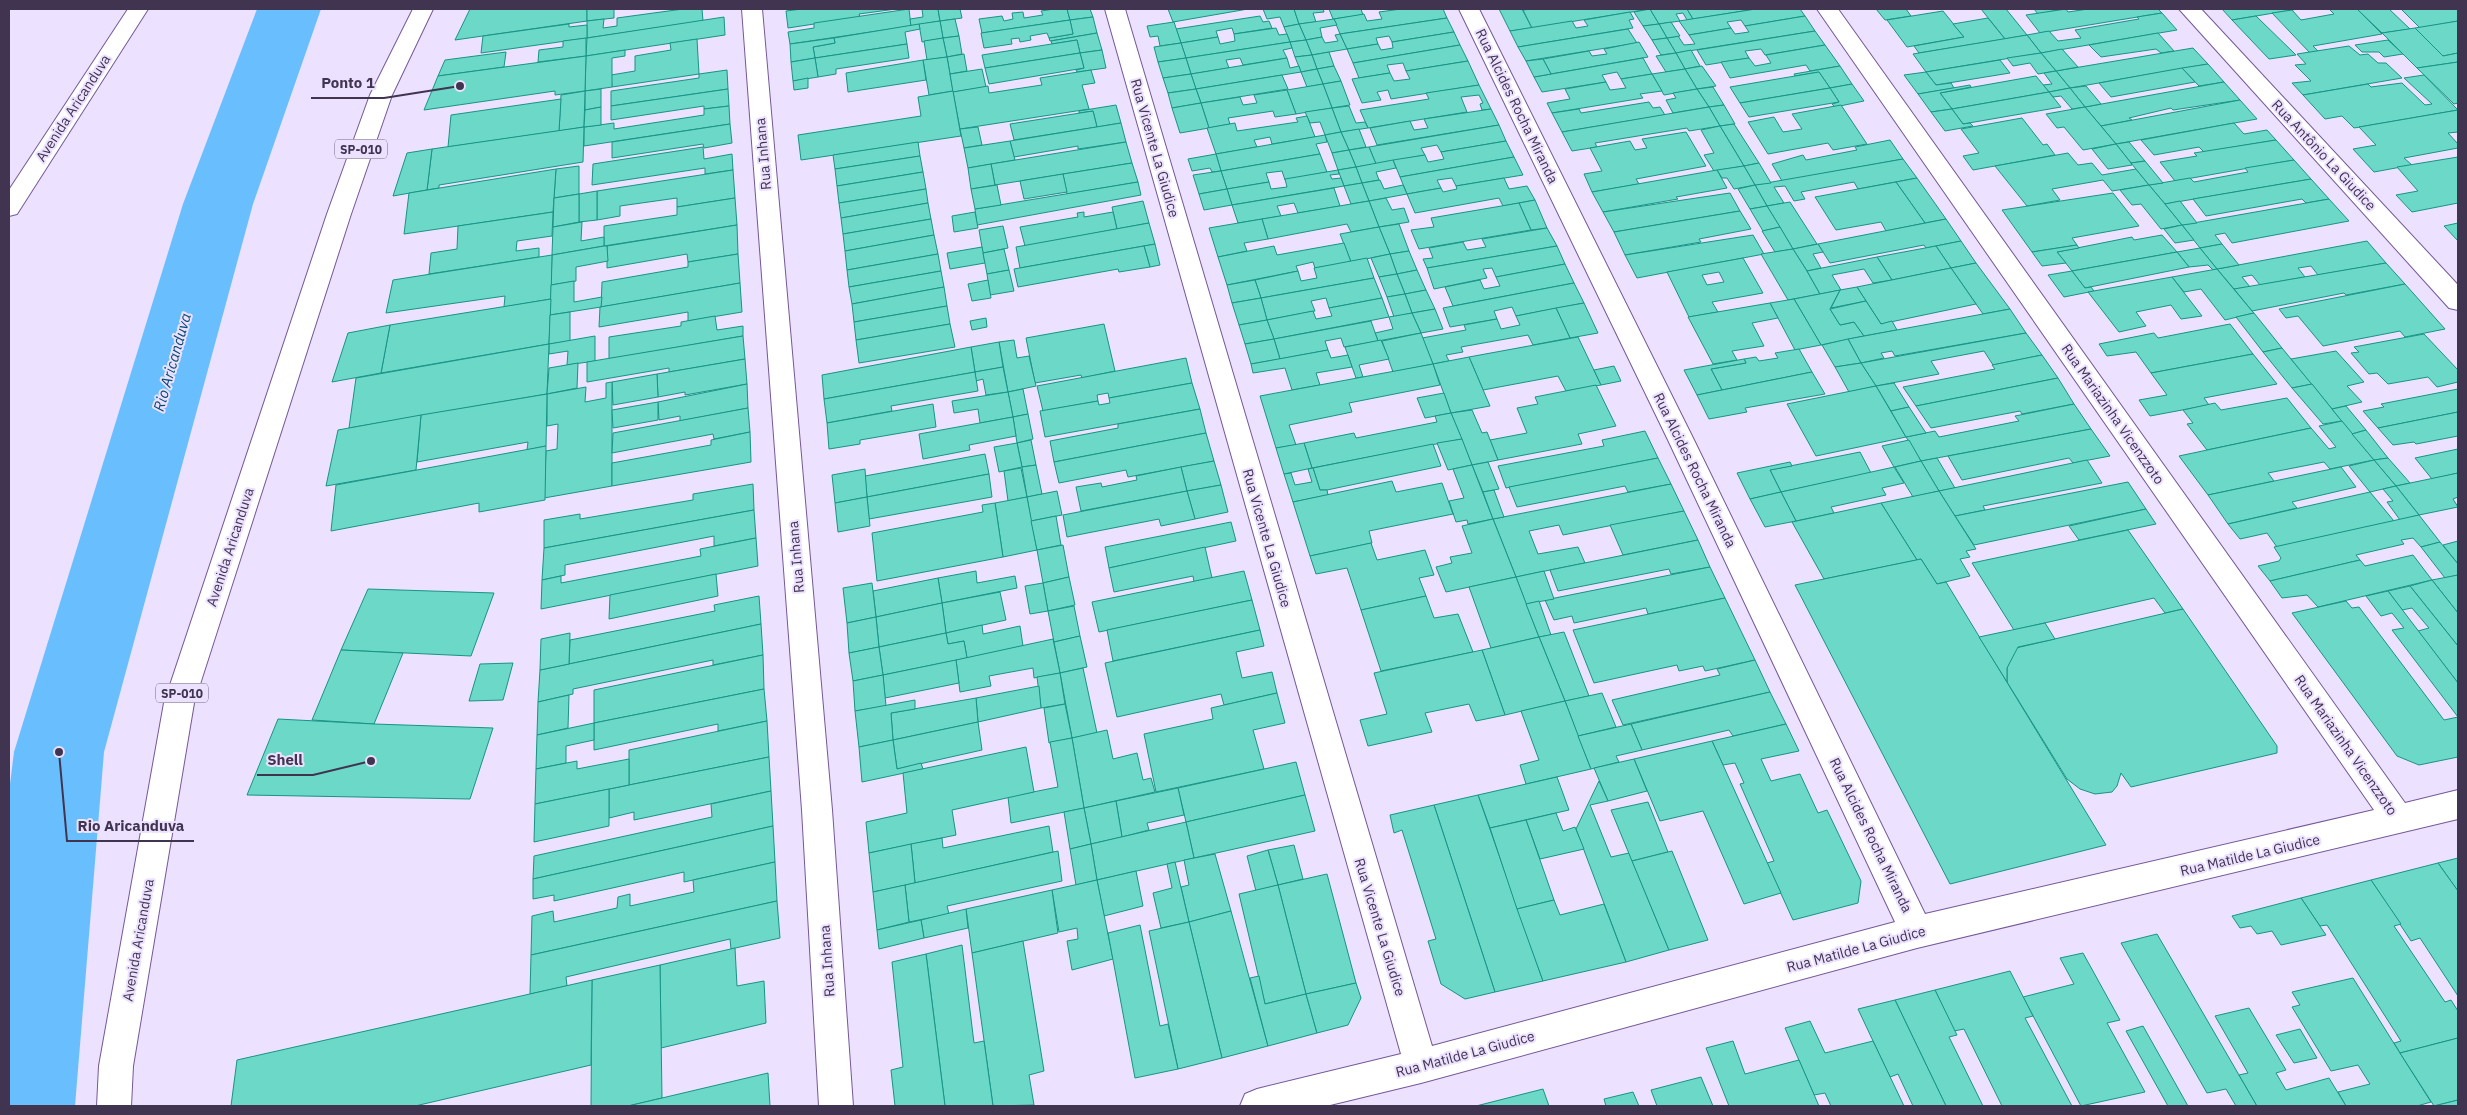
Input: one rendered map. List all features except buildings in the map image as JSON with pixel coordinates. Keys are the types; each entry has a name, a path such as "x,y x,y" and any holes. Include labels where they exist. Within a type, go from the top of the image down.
{"main road":[{"name":"Avenida Aricanduva","path":"9,208 138,9"},
{"name":"Avenida Aricanduva","path":"114,1106 116,1066 179,703 381,94 423,9"},
{"name":"Rua Inhana","path":"752,9 817,810 836,1106"},
{"name":"Rua Vicente La Giudice","path":"1115,9 1421,1066"},
{"name":"Rua Alcides Rocha Miranda","path":"1469,9 1681,440 1917,932"},
{"name":"Rua Mariazinha Vicenzzoto","path":"1827,9 2399,820"},
{"name":"Rua Antônio La Giudice","path":"2189,9 2458,301"},
{"name":"Rua Matilde La Giudice","path":"1257,1106 1421,1066 1917,932 2458,805"}],"waterway":[{"name":"Rio Aricanduva","path":"23,1106 59,752 218,204 289,9"}],"place":[{"name":"Ponto 1","path":"460,86"},
{"name":"Rio Aricanduva","path":"59,752"},
{"name":"Shell","path":"371,761"}]}
